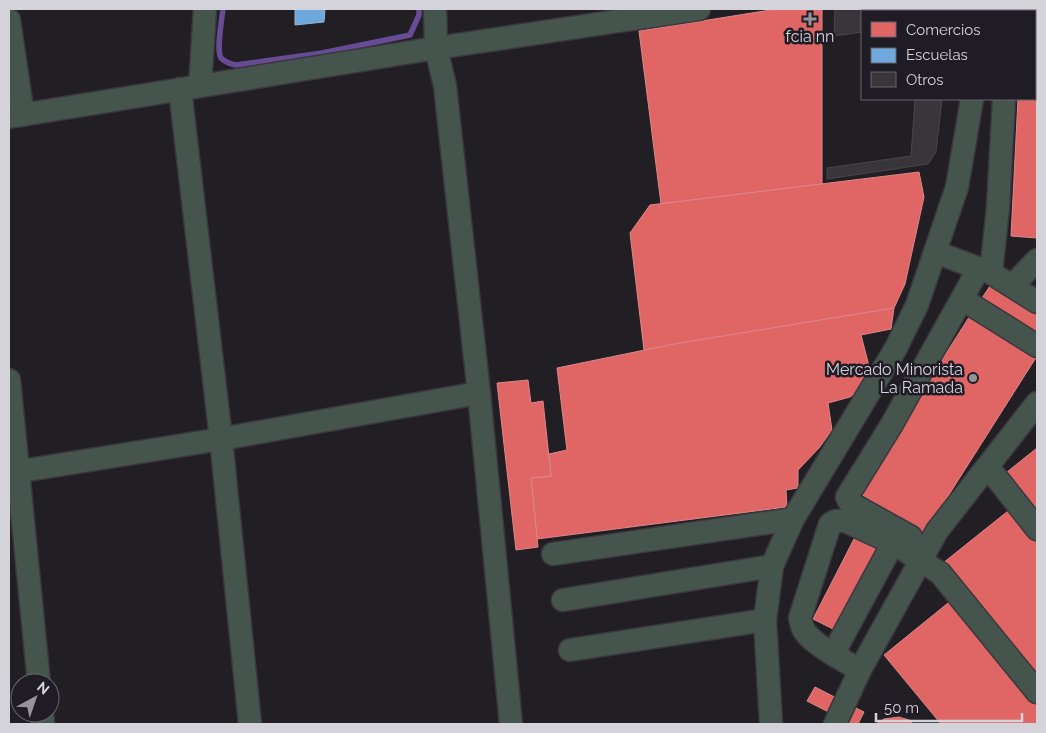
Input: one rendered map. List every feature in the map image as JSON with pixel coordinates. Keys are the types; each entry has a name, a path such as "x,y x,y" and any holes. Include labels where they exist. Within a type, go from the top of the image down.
{"street":[{"path":"205,9 190,87 220,439 250,724"},
{"path":"435,9 436,48 444,86 480,393 511,724"},
{"path":"9,20 16,116 436,48 699,9"},
{"path":"771,724 765,620 772,566 793,519 896,348 917,305 958,187 972,100"},
{"path":"1004,100 998,207 985,271 962,300 892,424 846,497 850,503 924,553 1037,692"},
{"path":"935,252 985,271 1037,302"},
{"path":"1012,286 1037,260"},
{"path":"962,300 1037,346"},
{"path":"9,380 14,472 38,673"},
{"path":"14,472 220,439 480,393"},
{"path":"835,724 860,670 937,531 1037,403"},
{"path":"988,467 1037,530"},
{"path":"552,554 793,519"},
{"path":"860,670 833,654 806,634 800,618 830,524 835,521 845,521 892,543 924,553"},
{"path":"833,654 892,543"},
{"path":"563,600 772,566"},
{"path":"570,650 765,620"}],"building: Comercios":[{"path":"777,9 822,9 822,184 661,204 639,31"},
{"path":"1037,9 1037,238 1011,236 1018,100 1036,100 1036,10 1023,10"},
{"path":"919,172 924,197 905,284 894,308 644,350 630,233 650,205"},
{"path":"992,283 1037,313 1037,334 982,298"},
{"path":"894,308 891,329 861,335 869,366 861,389 850,397 828,403 832,430 819,448 798,470 798,488 786,490 787,507 537,539 531,478 551,476 549,454 567,450 557,368 674,344"},
{"path":"973,311 1037,356 924,534 858,492"},
{"path":"528,380 531,403 543,401 551,476 531,478 538,547 516,550 497,383"},
{"path":"1037,448 1037,521 1002,476"},
{"path":"1013,507 1037,537 1037,680 943,563"},
{"path":"855,537 883,552 841,633 813,619"},
{"path":"953,599 1037,701 1037,724 941,724 884,655"},
{"path":"815,687 864,712 858,724 852,724 807,701"},
{"path":"899,717 912,721 911,724 876,724 884,719"}],"building: Escuelas":[{"path":"295,9 325,9 324,22 295,25"}],"building: Otros":[{"path":"835,9 948,9 861,10 861,32 834,36"},
{"path":"915,100 942,100 936,152 928,164 827,179 827,168 911,156"}],"waterway":[{"path":"223,9 219,42 220,54 224,61 236,65 322,53 410,35 419,15 419,9"}],"place":[{"name":"fcia nn","path":"810,19"},
{"name":"Mercado Minorista La Ramada","path":"973,378"}]}
